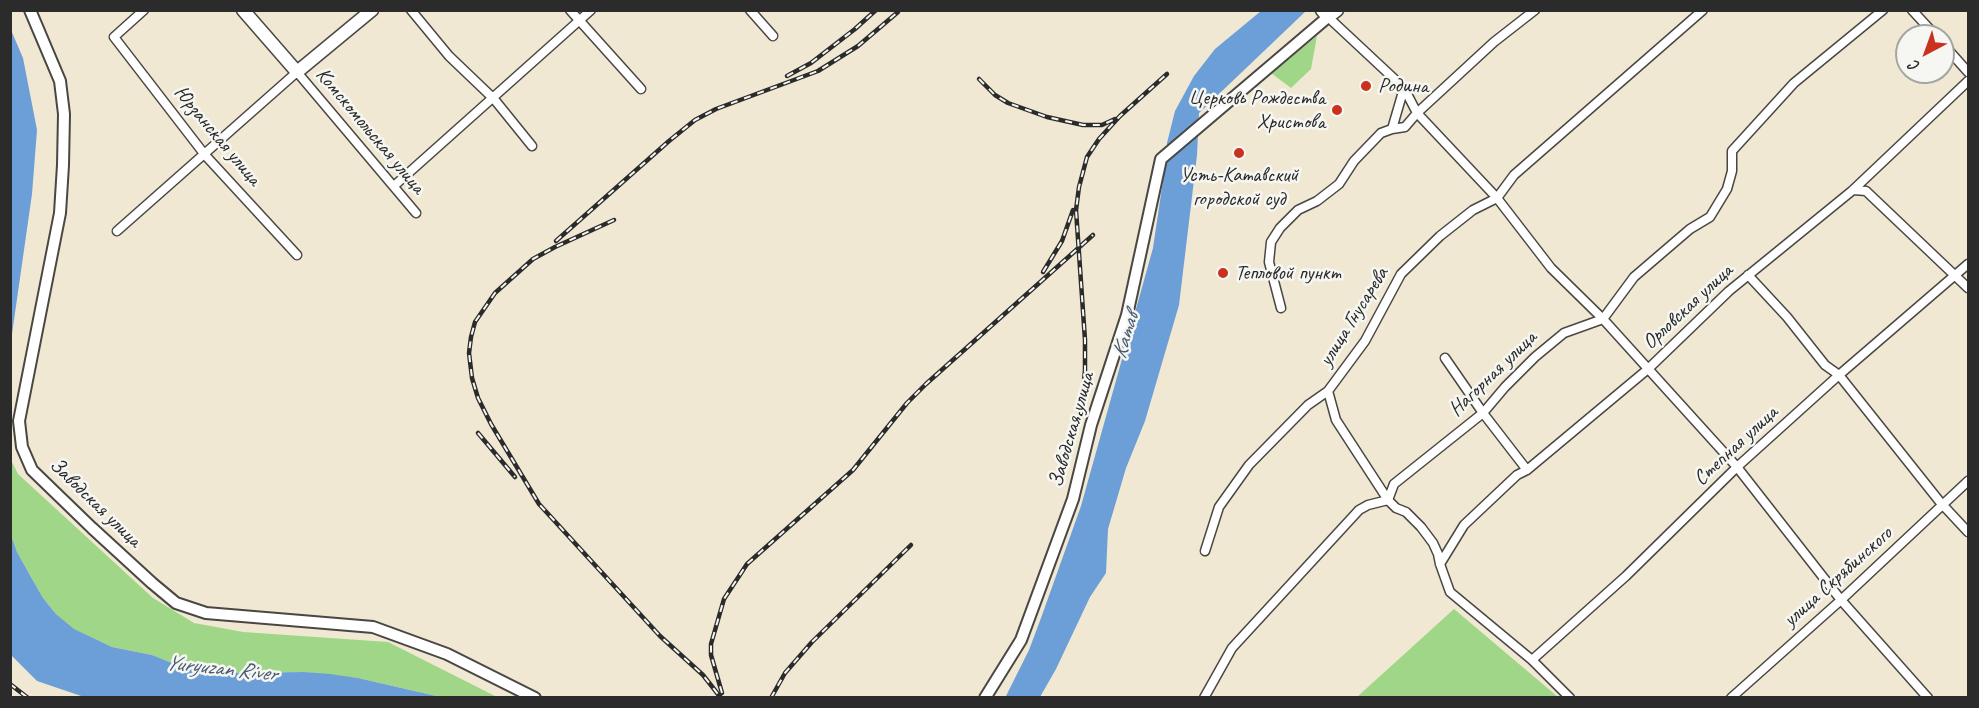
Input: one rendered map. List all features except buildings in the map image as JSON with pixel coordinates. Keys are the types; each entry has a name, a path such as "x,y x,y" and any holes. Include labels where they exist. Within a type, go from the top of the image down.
{"main road":[{"path":"243,10 297,72 372,10"}],"street":[{"name":"Заводская улица","path":"30,10 60,81 63,114 60,213 19,421 22,447 32,470 92,528 176,603 206,613 374,627 447,654 535,698"},
{"name":"Юрзанская улица","path":"144,10 114,36 205,155 297,255"},
{"path":"411,10 449,56 494,99 532,146"},
{"path":"570,10 641,89"},
{"path":"395,185 591,10"},
{"path":"750,10 773,36"},
{"path":"1281,308 1269,262 1271,242 1280,228 1298,210 1317,201 1339,184 1354,161 1382,133 1405,127 1417,113 1494,42 1535,10"},
{"name":"улица Гнусарева","path":"1205,551 1219,507 1249,465 1308,405 1328,391 1365,341 1401,274 1440,236 1473,210 1497,198 1514,176 1703,10"},
{"path":"1603,319 1634,277 1690,229 1710,217 1727,189 1732,171 1732,152 1765,114 1794,83 1883,10"},
{"path":"1912,10 1925,24"},
{"name":"Заводская улица","path":"985,698 1021,640 1073,500 1091,425 1127,315 1161,159 1329,13"},
{"path":"1329,13 1404,88 1417,113 1497,198 1551,268 1603,319 1737,467 1841,600 1928,698"},
{"path":"1955,57 1968,72"},
{"path":"117,231 297,72"},
{"name":"Комскомольская улица","path":"297,72 395,185 416,213"},
{"name":"Орловская улица","path":"1440,564 1464,525 1516,475 1527,470 1648,369 1748,275 1853,190 1968,81"},
{"path":"1392,129 1404,88"},
{"path":"1853,190 1866,191 1968,288"},
{"name":"Степная улица","path":"1532,660 1626,576 1737,467 1968,264"},
{"path":"1748,275 1787,317 1825,365 1839,375 1943,505 1968,532"},
{"name":"Нагорная улица","path":"1388,500 1394,484 1483,413 1535,357 1564,333 1603,319"},
{"path":"1445,358 1483,413 1527,470"},
{"path":"1328,391 1336,420 1388,500 1421,527 1438,554 1450,592 1532,660 1570,698"},
{"name":"улица Скрябинского","path":"1731,698 1841,600 1968,481"},
{"path":"1203,698 1232,648 1359,510 1388,500"}],"green space":[{"path":"1317,36 1311,69 1291,88 1271,73"},
{"path":"11,460 18,474 153,598 194,623 243,632 388,642 497,697 436,696 358,678 304,672 238,673 214,668 182,667 152,655 112,647 73,629 43,598 17,552 11,535"},
{"path":"1454,609 1558,697 1357,697"}],"water":[{"path":"1261,11 1306,11 1199,113 1197,155 1179,305 1145,421 1126,468 1108,529 1106,573 1090,597 1040,697 1005,698 1029,650 1081,506 1153,248 1167,143 1175,111 1194,76 1215,49"},
{"path":"11,30 23,58 37,130 32,194 11,341"},
{"path":"11,535 17,552 31,577 43,598 56,614 74,629 112,647 152,655 182,667 214,668 238,673 330,674 436,696 468,697 87,698 37,681 11,655"}],"railway":[{"path":"787,76 811,63 876,10"},
{"path":"556,241 695,120 716,109 818,71 858,46 898,12"},
{"path":"1081,414 1085,340 1076,210 1079,187 1087,157 1099,139 1120,116 1167,74"},
{"path":"979,79 995,95 1008,103 1047,117 1083,125 1102,125 1115,119"},
{"path":"1043,272 1062,241 1073,210"},
{"path":"614,220 533,259 495,293 475,322 469,353 472,378 478,398 491,424 539,504 660,636 703,675 721,698"},
{"path":"722,693 711,655 711,644 724,599 747,564 853,470 907,403 926,384 1093,235"},
{"path":"478,433 515,477"},
{"path":"771,698 785,673 812,642 911,545"},
{"path":"10,684 28,698"}],"place":[{"name":"Родина","path":"1366,86"},
{"name":"Церковь Рождества Христова","path":"1337,110"},
{"name":"Усть-Катавский городской суд","path":"1239,153"},
{"name":"Тепловой пункт","path":"1223,273"}],"water label":[{"name":"Катав","path":"1126,336"},
{"name":"Yuryuzan River","path":"221,669"}]}
